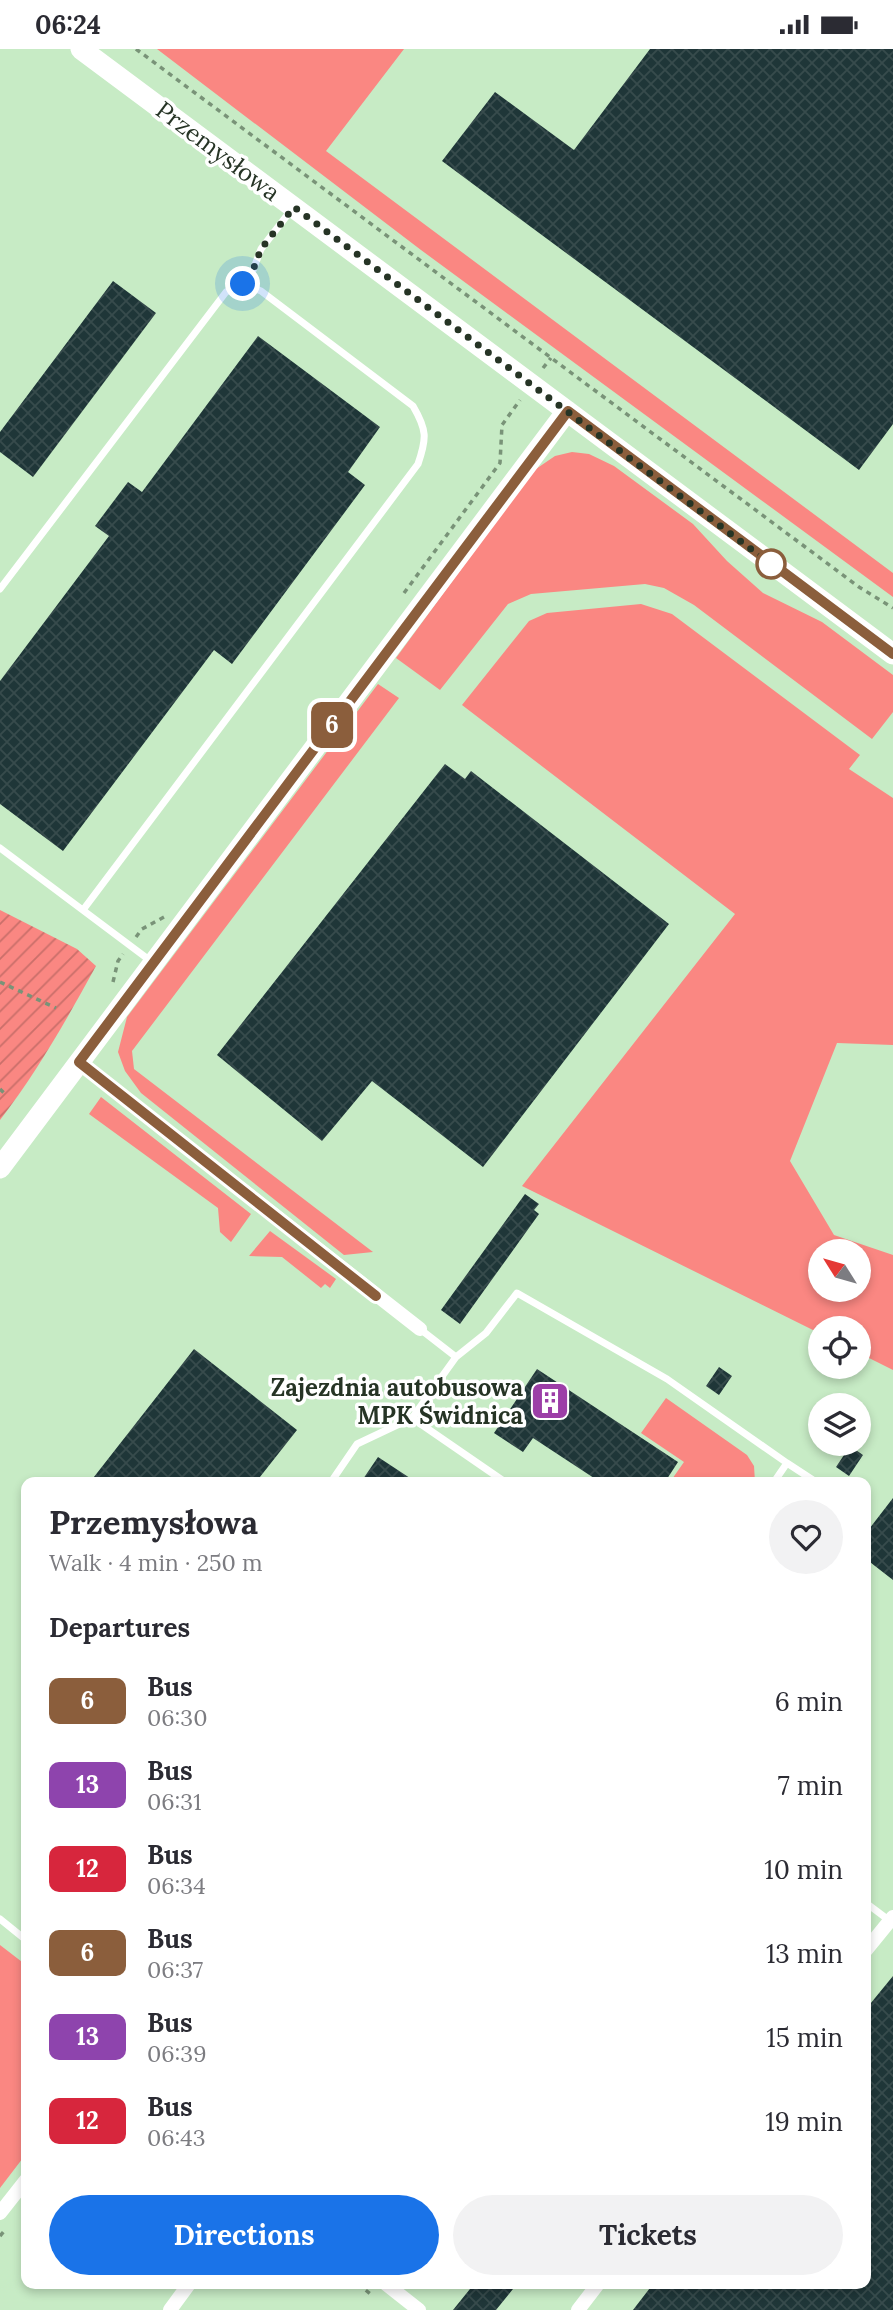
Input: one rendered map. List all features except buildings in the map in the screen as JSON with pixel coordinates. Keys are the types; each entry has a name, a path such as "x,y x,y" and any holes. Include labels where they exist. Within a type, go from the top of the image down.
{"main road":[{"name":"Przemysłowa","path":"81,49 893,654"},
{"path":"0,1168 568,411"}],"street":[{"path":"79,1062 420,1329"},
{"path":"871,1943 891,1919"},
{"path":"0,2213 21,2186"},
{"path":"170,2310 185,2289"},
{"path":"392,2289 419,2310"},
{"path":"578,2310 594,2289"}],"lane":[{"path":"247,286 261,249 294,207"},
{"path":"0,589 226,292 243,284 261,291 413,406 423,423 425,442 418,464 83,910"},
{"path":"0,848 153,962"},
{"path":"334,1477 357,1444 412,1418 456,1357 486,1333 517,1293 667,1379 808,1477"},
{"path":"420,1329 456,1357"},
{"path":"412,1418 498,1477"},
{"path":"777,1477 787,1463"},
{"path":"871,1906 891,1919"},
{"path":"0,1919 21,1936"}],"path":[{"path":"136,49 859,587 893,608"},
{"path":"402,596 500,463 502,425 551,358"},
{"path":"106,991 114,980 118,961 130,944 142,929 164,917"},
{"path":"0,982 56,1008"},
{"path":"0,1089 7,1096"}],"shaded area":[{"path":"157,49 404,49 326,151 893,573 893,597 421,250"},
{"path":"572,452 589,454 614,466 693,524 727,561 763,593 822,622 893,675 893,712 872,739 694,605 664,588 645,584 531,594 508,604 440,690 396,658 533,471 555,456"},
{"path":"641,604 672,614 860,755 849,769 893,798 893,1045 837,1043 790,1161 834,1235 846,1239 808,1239 808,1302 872,1302 872,1248 893,1255 893,1370 871,1359 871,1316 808,1316 808,1328 522,1186 735,914 462,705 529,621 547,613"},
{"path":"378,684 399,698 132,1051 134,1069 373,1252 344,1255 141,1093 125,1071 118,1052 127,1017"},
{"path":"0,910 77,949 96,966 39,1064 0,1120"},
{"path":"101,1097 251,1214 231,1242 220,1232 218,1208 89,1114"},
{"path":"270,1231 336,1279 330,1288 325,1284 321,1288 282,1257 249,1256"},
{"path":"666,1398 747,1455 754,1466 755,1477 674,1477 684,1462 641,1433"},
{"path":"0,1945 21,1961 21,2161 0,2188"}],"bus line":[{"name":"6","path":"376,1296 79,1062 568,411 893,654"}],"place":[{"name":"Zajezdnia autobusowa MPK Świdnica","path":"550,1401"}],"route":[{"path":"243,284 247,286 261,249 294,207 771,564"}]}
